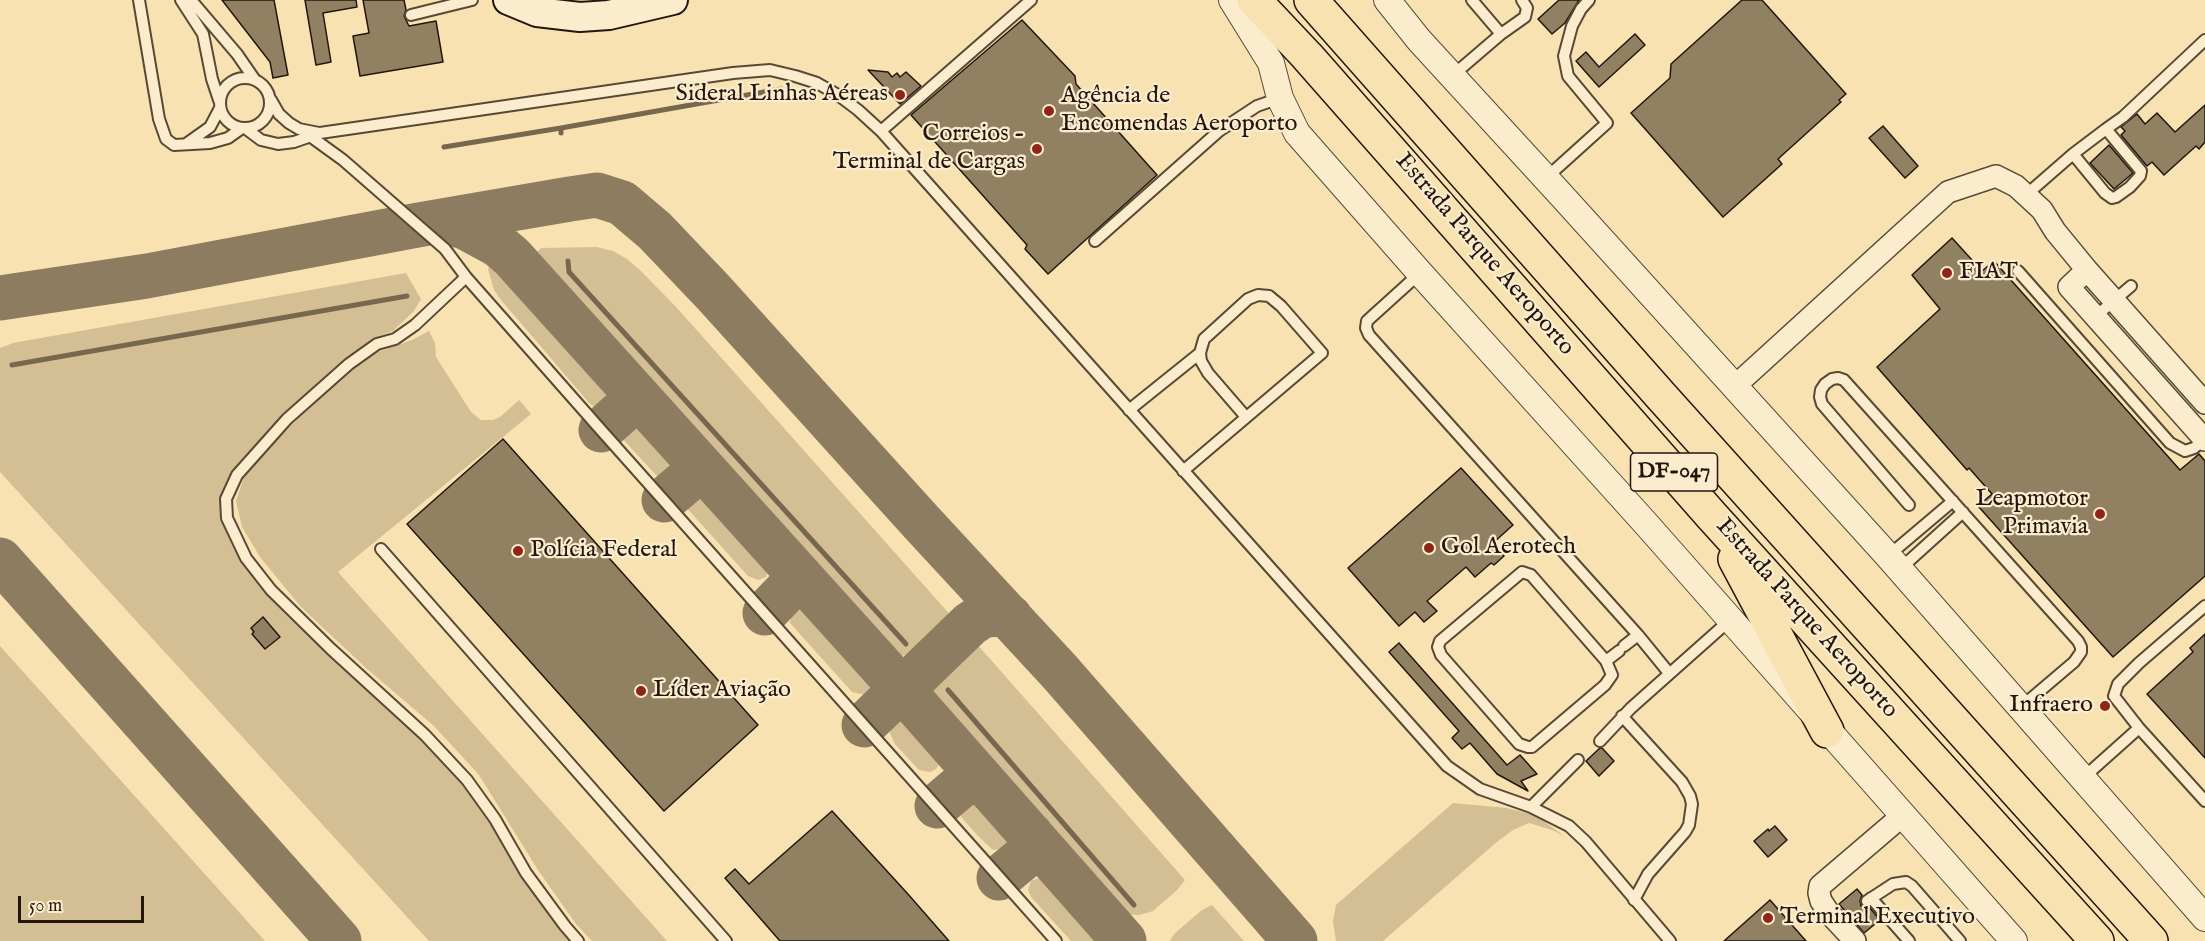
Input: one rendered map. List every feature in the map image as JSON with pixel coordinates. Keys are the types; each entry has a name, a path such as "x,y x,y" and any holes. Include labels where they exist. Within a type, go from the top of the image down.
{"main road":[{"path":"508,0 537,12 580,18 609,15 673,0"},
{"name":"Estrada Parque Aeroporto","path":"1254,0 1315,65 1711,515 2097,941"},
{"name":"Estrada Parque Aeroporto","path":"1311,0 2141,937"},
{"path":"1590,376 1609,374 1618,369 1627,355"},
{"path":"1629,420 1645,402 1662,397"},
{"path":"1711,515 1827,731"}],"street":[{"path":"1232,0 1270,63 1280,98 1297,133 2014,941"},
{"path":"1387,0 1419,40 1894,562 2205,918"},
{"path":"1735,386 1948,192 1996,176 2016,186 2042,210 2087,270 2205,404"},
{"path":"2087,270 2070,287 2205,440"},
{"path":"2138,366 2158,350"},
{"path":"1855,941 1843,919 1821,901 1820,886 1902,816"}],"lane":[{"path":"139,0 162,132 170,143 184,145 220,141 244,128 259,124 268,112 270,98"},
{"path":"181,0 203,34 212,79 224,118 232,125 244,128 261,140 278,144 294,142 315,135 733,73 770,70 817,83 837,94 881,131 1447,766 1480,789 1531,807 1569,826 1586,842 1670,941"},
{"path":"191,0 237,54 255,80"},
{"path":"411,15 472,0"},
{"path":"881,131 1031,0"},
{"path":"1472,0 1501,34"},
{"path":"1452,76 1501,34 1525,17 1527,8 1522,0"},
{"path":"1546,178 1607,123 1568,76 1564,56 1572,26 1589,0"},
{"path":"2026,195 2073,154 2122,117 2205,40"},
{"path":"184,145 210,127 222,91 228,84 236,79 255,80 262,84 279,114 289,123 315,135 445,249 466,277 1056,941"},
{"path":"1095,241 1219,131 1257,106 1280,98"},
{"path":"2073,154 2089,168 2112,198 2130,187 2141,173 2116,146 2106,129"},
{"path":"2018,271 2170,443 2185,451 2205,440"},
{"path":"1420,273 1367,321 1366,328 1369,335 1638,635 1669,673"},
{"path":"466,277 415,325 395,339 377,344 348,364 287,419 237,475 226,499 227,518 246,558 271,590 331,649 425,735 467,780 495,819 526,873 578,941"},
{"path":"2096,316 2131,286"},
{"path":"1183,471 1322,353 1281,306 1269,296 1258,295 1248,299 1204,339 1200,353 1201,361 1208,374 1246,417"},
{"path":"1129,410 1200,353"},
{"path":"1909,505 1822,404 1821,390 1832,379 1844,380 2081,647 2074,662 2021,707"},
{"path":"1894,562 1953,501"},
{"path":"1894,562 1963,512"},
{"path":"381,549 726,941"},
{"path":"1525,571 1606,661 1612,671 1610,681 1532,747 1528,747 1519,744 1441,655 1438,647 1440,641 1519,573 1525,571"},
{"path":"2205,606 2139,663 2118,684 2114,693 2117,702 2205,801"},
{"path":"1600,741 1622,716 1730,620"},
{"path":"1606,661 1638,635"},
{"path":"1622,716 1682,782 1692,804 1689,825 1685,832 1648,874 1634,900"},
{"path":"2082,779 2139,728"},
{"path":"1531,807 1578,760"},
{"path":"1909,941 1869,900 1893,884 1905,882 1912,886 1960,941"}],"shaded area":[{"path":"597,247 613,251 627,259 677,308 954,619 932,639 914,652 902,656 890,650 539,259 537,252 541,248"},
{"path":"498,258 613,383 615,392 612,401 602,408 590,404 501,300 494,290 488,269"},
{"path":"406,273 421,299 414,311 393,331 379,336 326,376 280,421 236,470 225,514 245,558 459,771 575,941 429,941 0,472 0,348 13,343"},
{"path":"429,331 435,343 436,357 471,412 481,420 493,420 500,417 519,400 531,414 338,572 667,941 592,941 576,924 538,870 479,775 434,726 366,668 301,607 260,557 242,527 236,501 244,477 273,444 324,392 367,356 412,340"},
{"path":"625,423 646,424 670,452 673,464 671,473 664,478 657,476 618,434"},
{"path":"695,489 705,491 713,498 767,558 769,568 766,577 758,580 748,576 684,505 683,499"},
{"path":"803,607 810,608 878,684 880,689 878,693 870,696 852,692 790,623 791,614"},
{"path":"976,643 1185,880 1153,911 1139,915 1116,910 932,703 929,690 930,680 961,651"},
{"path":"0,646 265,941 0,941"},
{"path":"898,707 940,754 940,763 936,769 930,772 919,770 895,744 889,725 892,714"},
{"path":"980,799 1007,828 1010,839 1000,849 993,850 961,817 966,801"},
{"path":"1453,803 1507,808 1530,814 1564,836 1529,823 1513,830 1383,941 1336,941 1333,921 1336,905"},
{"path":"1041,877 1050,878 1106,941 1071,941 1031,897 1028,890 1031,881"},
{"path":"1212,905 1244,941 1170,941 1174,934 1202,910"}],"building":[{"path":"222,0 274,0 288,75 273,78 270,62"},
{"path":"305,0 356,0 357,7 323,13 331,62 316,65"},
{"path":"363,0 404,0 406,10 404,16 409,26 436,21 443,62 360,76 353,36 369,33"},
{"path":"1559,0 1579,0 1565,23 1552,34 1538,19"},
{"path":"1742,0 1762,0 1846,94 1839,100 1841,102 1778,159 1782,164 1723,217 1631,113 1670,78 1671,64"},
{"name":"Correios - Terminal de Cargas","path":"1022,20 1075,76 1076,84 1157,175 1048,274 1025,249 1027,245 911,115"},
{"path":"1635,34 1645,45 1599,87 1576,61 1586,52 1599,67"},
{"name":"Sideral Linhas Aéreas","path":"868,70 888,72 892,77 897,73 900,77 906,72 921,86 900,104"},
{"path":"2205,105 2205,142 2199,149 2196,146 2164,175 2152,162 2147,166 2121,135 2125,131 2121,127 2137,114 2145,124 2157,113 2175,132"},
{"path":"1883,126 1918,166 1905,178 1869,138"},
{"path":"2109,145 2133,173 2114,189 2090,163"},
{"path":"1952,238 1982,271 1994,261 2180,470 2199,454 2205,461 2205,576 2113,657 1978,506 1992,494 1969,468 1967,470 1877,367 1940,309 1912,275"},
{"path":"503,439 758,725 664,811 407,524"},
{"name":"Gol Aerotech","path":"1461,468 1513,525 1493,543 1504,556 1494,565 1491,563 1475,577 1466,567 1427,601 1437,611 1424,622 1415,612 1399,626 1348,568"},
{"path":"263,617 280,637 265,649 252,634 254,632 251,628"},
{"path":"2205,634 2205,758 2147,694 2193,652 2190,648"},
{"path":"1399,643 1507,765 1520,755 1537,774 1521,781 1528,791 1497,774 1470,743 1462,749 1452,738 1459,731 1389,652"},
{"path":"1600,748 1614,761 1599,776 1586,761"},
{"path":"832,811 949,941 780,941 725,878 735,869 749,884"},
{"path":"1775,826 1787,840 1768,857 1754,841"},
{"path":"1857,889 1862,895 1861,906 1870,908 1880,920 1864,933 1839,904"},
{"name":"Terminal Executivo","path":"1770,900 1806,941 1724,941"}],"waterway":[{"path":"561,133 561,128 781,89"},
{"path":"444,147 561,128"},
{"path":"568,261 569,272 906,644"},
{"path":"12,365 407,296"},
{"path":"948,690 1134,905"}],"taxiway":[{"path":"0,298 147,276 570,199 597,195 622,203 655,231 714,293 1059,671 1295,941"},
{"path":"441,223 463,226 498,245 512,257 900,687 1124,941"},
{"path":"601,430 627,407 631,397 629,387"},
{"path":"664,500 691,477 693,459"},
{"path":"0,560 339,941"},
{"path":"765,613 792,585 794,571"},
{"path":"911,681 970,624 982,616 996,614 1010,617"},
{"path":"864,725 888,702 897,697 908,698"},
{"path":"937,806 964,783 982,782"},
{"path":"999,878 1028,854 1031,848 1031,835"}],"place":[{"name":"Sideral Linhas Aéreas","path":"900,95"},
{"name":"Agência de Encomendas Aeroporto","path":"1049,111"},
{"name":"Correios - Terminal de Cargas","path":"1037,149"},
{"name":"FIAT","path":"1947,273"},
{"name":"Leapmotor Primavia","path":"2100,514"},
{"name":"Gol Aerotech","path":"1429,548"},
{"name":"Polícia Federal","path":"518,551"},
{"name":"Líder Aviação","path":"641,691"},
{"name":"Infraero","path":"2105,706"},
{"name":"Terminal Executivo","path":"1768,918"}]}
